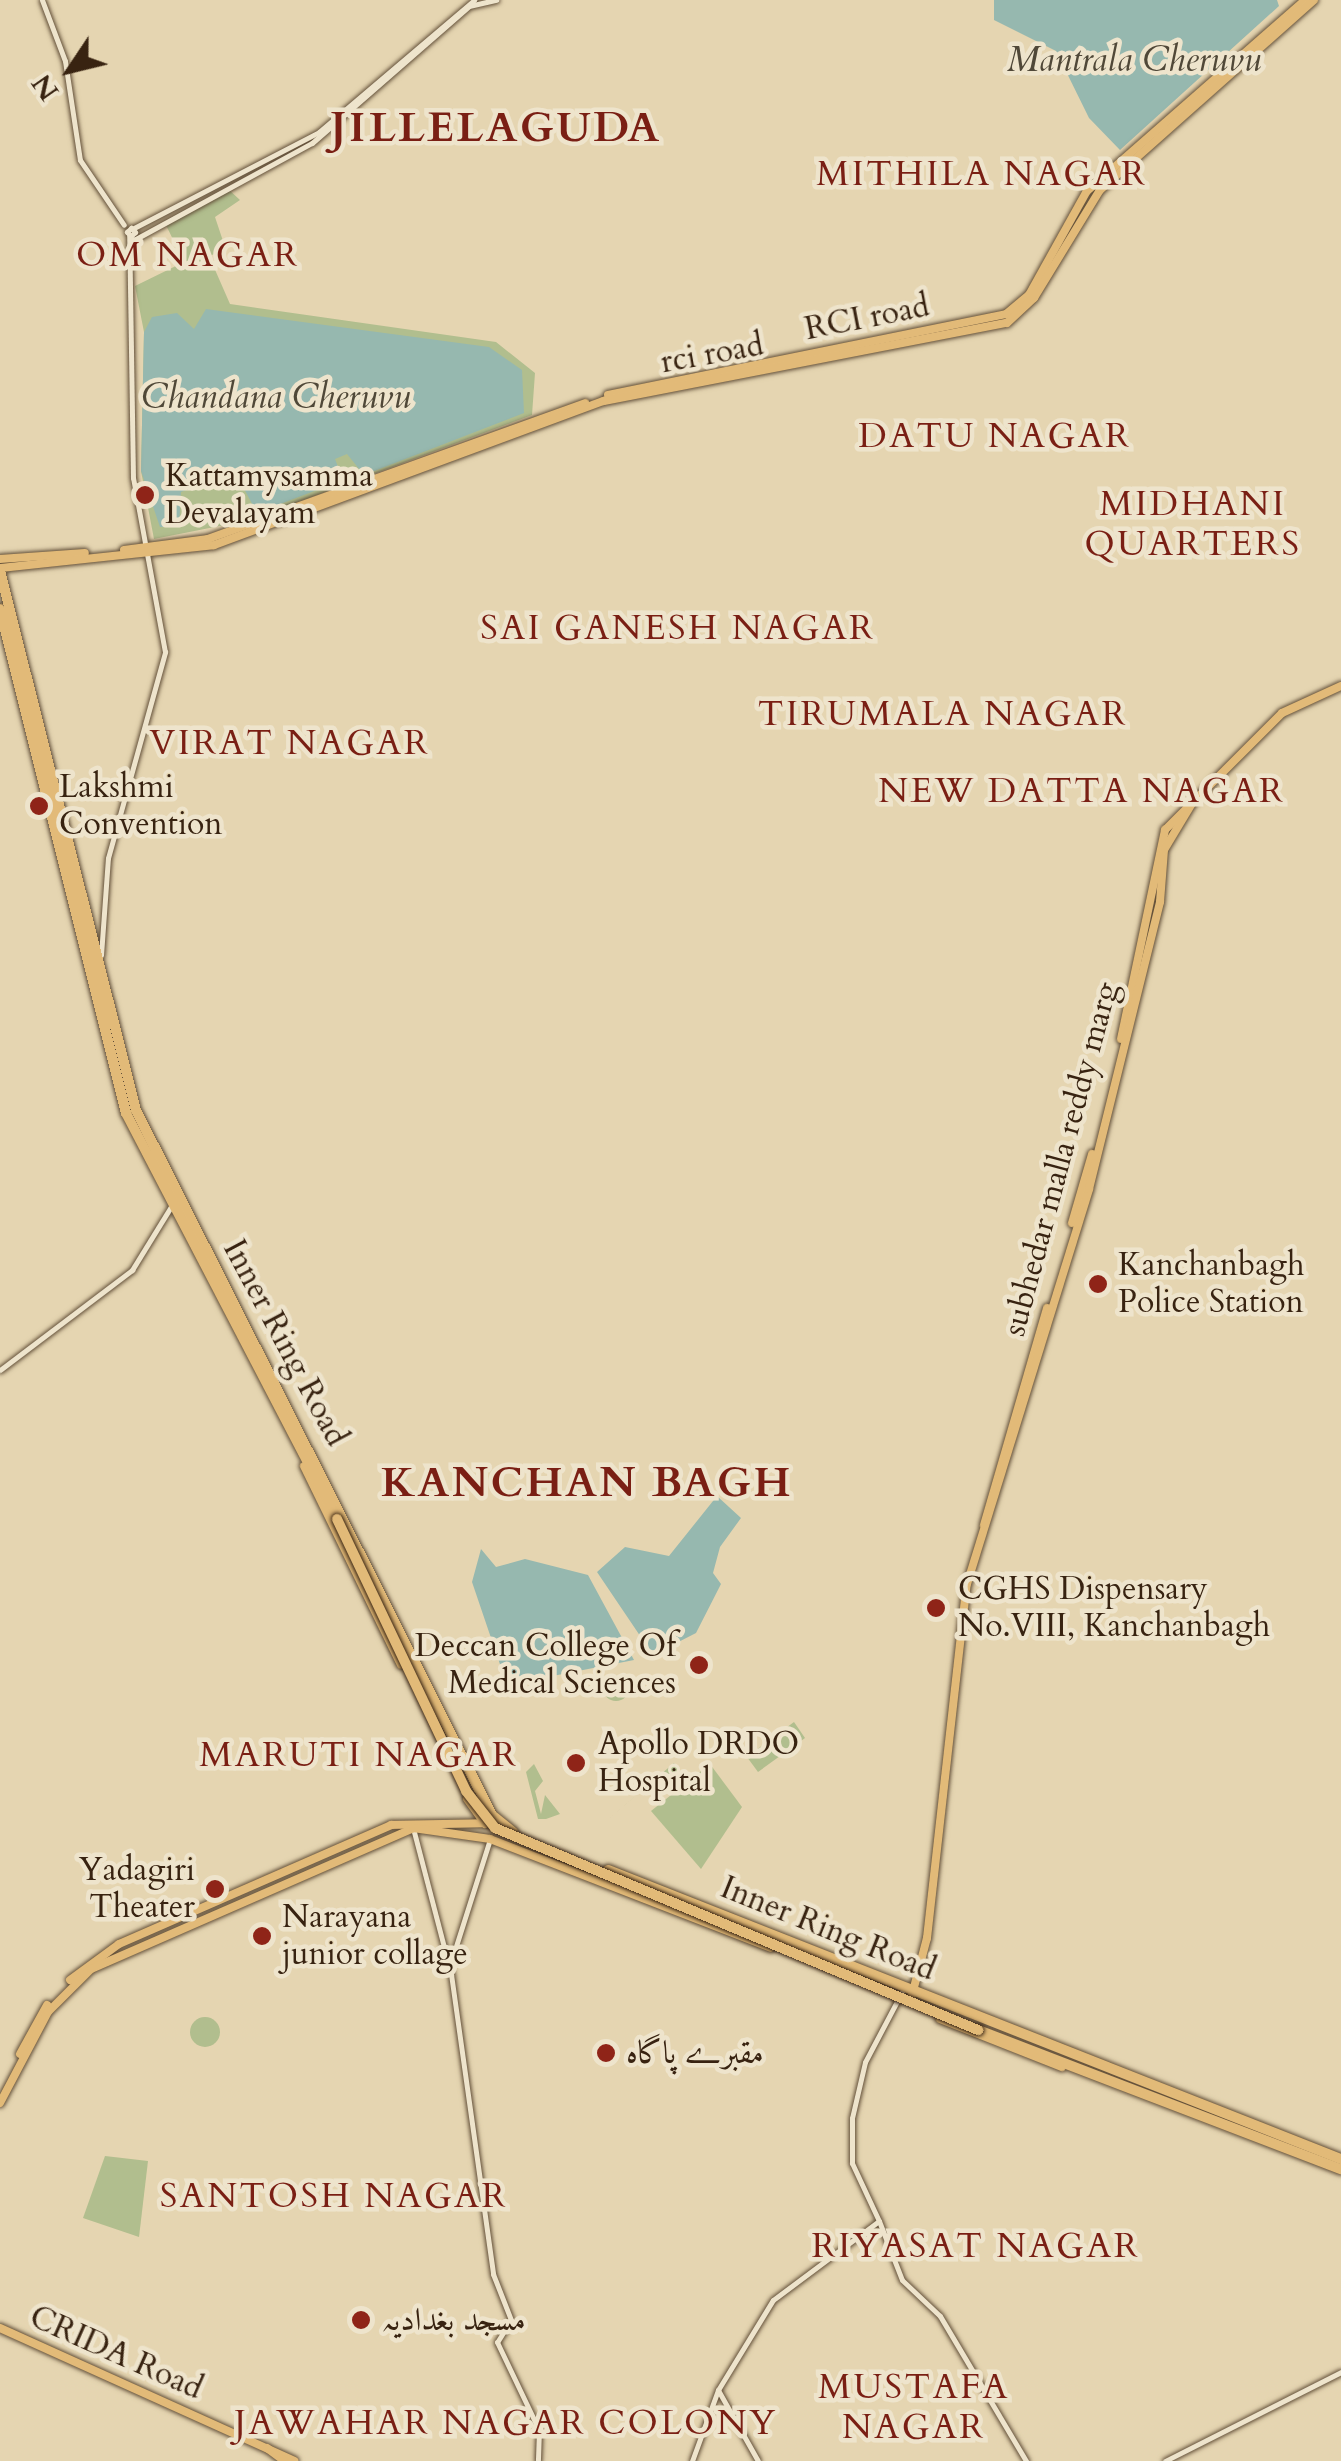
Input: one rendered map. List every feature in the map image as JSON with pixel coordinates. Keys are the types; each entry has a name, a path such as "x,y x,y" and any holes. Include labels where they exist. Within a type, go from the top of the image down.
{"highway":[{"name":"Inner Ring Road","path":"0,570 100,968 153,1148 498,1822 1341,2159"},
{"name":"Inner Ring Road","path":"0,609 120,1092 172,1206 268,1392"},
{"path":"268,1392 337,1519 466,1791 496,1828 1076,2068"},
{"path":"403,1669 416,1662"},
{"name":"Inner Ring Road","path":"1076,2068 1341,2169"}],"main road":[{"name":"RCI road","path":"0,558 147,550 208,539 312,506 637,386 1006,314 1029,295 1087,191 1304,0"},
{"name":"rci road","path":"0,570 258,533 604,401 1007,323 1034,298 1100,190 1314,0"},
{"name":"subhedar malla reddy marg","path":"902,2002 910,1988 968,1584 1098,1135 1161,840 1194,800 1282,714 1341,686"},
{"name":"Inner Ring Road","path":"268,1392 470,1804 485,1824"},
{"path":"445,1820 470,1804"},
{"path":"0,2094 36,2018 119,1944 391,1825 445,1820 498,1822"},
{"path":"485,1824 488,1838"},
{"name":"Inner Ring Road","path":"414,1828 488,1838 1076,2068"},
{"path":"0,2103 48,2012 91,1969 414,1828"},
{"name":"CRIDA Road","path":"0,2328 294,2461"},
{"name":"CRIDA Road","path":"268,2448 284,2461"}],"street":[{"path":"42,0 65,61 80,160 131,231 133,478 164,652 108,858 100,968"},
{"path":"131,231 319,132 474,0"},
{"path":"131,231 312,142 469,6 496,0"},
{"path":"0,1370 132,1270 172,1206"},
{"path":"414,1828 449,1968 493,2274 511,2320 497,2342 539,2430 538,2461"},
{"path":"449,1968 488,1838"},
{"path":"902,2002 864,2062 852,2118 852,2164 902,2280 940,2316 1026,2461"},
{"path":"692,2461 718,2390 772,2300 879,2221"},
{"path":"1165,2461 1341,2372"},
{"path":"718,2390 758,2461"}],"green space":[{"name":"Chandana Cheruvu","path":"227,188 240,200 215,217 226,250 209,256 230,304 496,342 535,373 532,415 250,520 154,539 141,471 144,332 135,286 184,262 164,221"},
{"path":"616,1675 625,1679 629,1688 625,1697 616,1701 607,1697 603,1688 607,1679"},
{"path":"794,1722 805,1738 758,1772 747,1757"},
{"path":"674,1763 683,1775 663,1790 653,1781 578,1845"},
{"path":"534,1764 543,1781 535,1791 541,1814 545,1795 560,1814 538,1819 526,1772"},
{"path":"710,1764 742,1807 701,1869 651,1811"},
{"path":"205,2017 216,2021 220,2032 216,2043 205,2047 194,2043 190,2032 194,2021"},
{"path":"105,2156 148,2161 139,2237 83,2218"}],"water":[{"name":"Mantrala Cheruvu","path":"994,0 1277,0 1279,6 1120,150 1089,118 1056,51 994,20"},
{"name":"Chandana Cheruvu","path":"206,309 489,347 522,370 524,413 364,475 347,454 335,459 343,480 257,513 234,470 181,492 179,527 160,527 141,471 144,332 152,317 177,313 194,329"},
{"path":"717,1496 741,1518 720,1547 713,1573 721,1584 696,1633 653,1655 597,1572 625,1547 669,1556"},
{"path":"481,1549 496,1567 525,1559 588,1575 634,1660 507,1685 472,1582"}],"place":[{"name":"Kattamysamma Devalayam","path":"145,495"},
{"name":"Lakshmi Convention","path":"39,806"},
{"name":"Kanchanbagh Police Station","path":"1098,1284"},
{"name":"CGHS Dispensary No.VIII, Kanchanbagh","path":"936,1608"},
{"name":"Deccan College Of Medical Sciences","path":"699,1665"},
{"name":"Apollo DRDO Hospital","path":"576,1763"},
{"name":"Yadagiri Theater","path":"215,1889"},
{"name":"Narayana junior collage","path":"262,1936"},
{"name":"مقبرے پاگاہ","path":"606,2053"},
{"name":"مسجد بغدادیہ","path":"361,2320"}],"district":[{"name":"JILLELAGUDA","path":"496,128"},
{"name":"MITHILA NAGAR","path":"982,174"},
{"name":"OM NAGAR","path":"188,255"},
{"name":"DATU NAGAR","path":"995,436"},
{"name":"MIDHANI QUARTERS","path":"1193,524"},
{"name":"SAI GANESH NAGAR","path":"678,628"},
{"name":"TIRUMALA NAGAR","path":"943,714"},
{"name":"VIRAT NAGAR","path":"290,743"},
{"name":"NEW DATTA NAGAR","path":"1082,791"},
{"name":"KANCHAN BAGH","path":"587,1483"},
{"name":"MARUTI NAGAR","path":"359,1755"},
{"name":"SANTOSH NAGAR","path":"334,2196"},
{"name":"RIYASAT NAGAR","path":"976,2246"},
{"name":"MUSTAFA NAGAR","path":"914,2407"},
{"name":"JAWAHAR NAGAR COLONY","path":"506,2423"}]}
